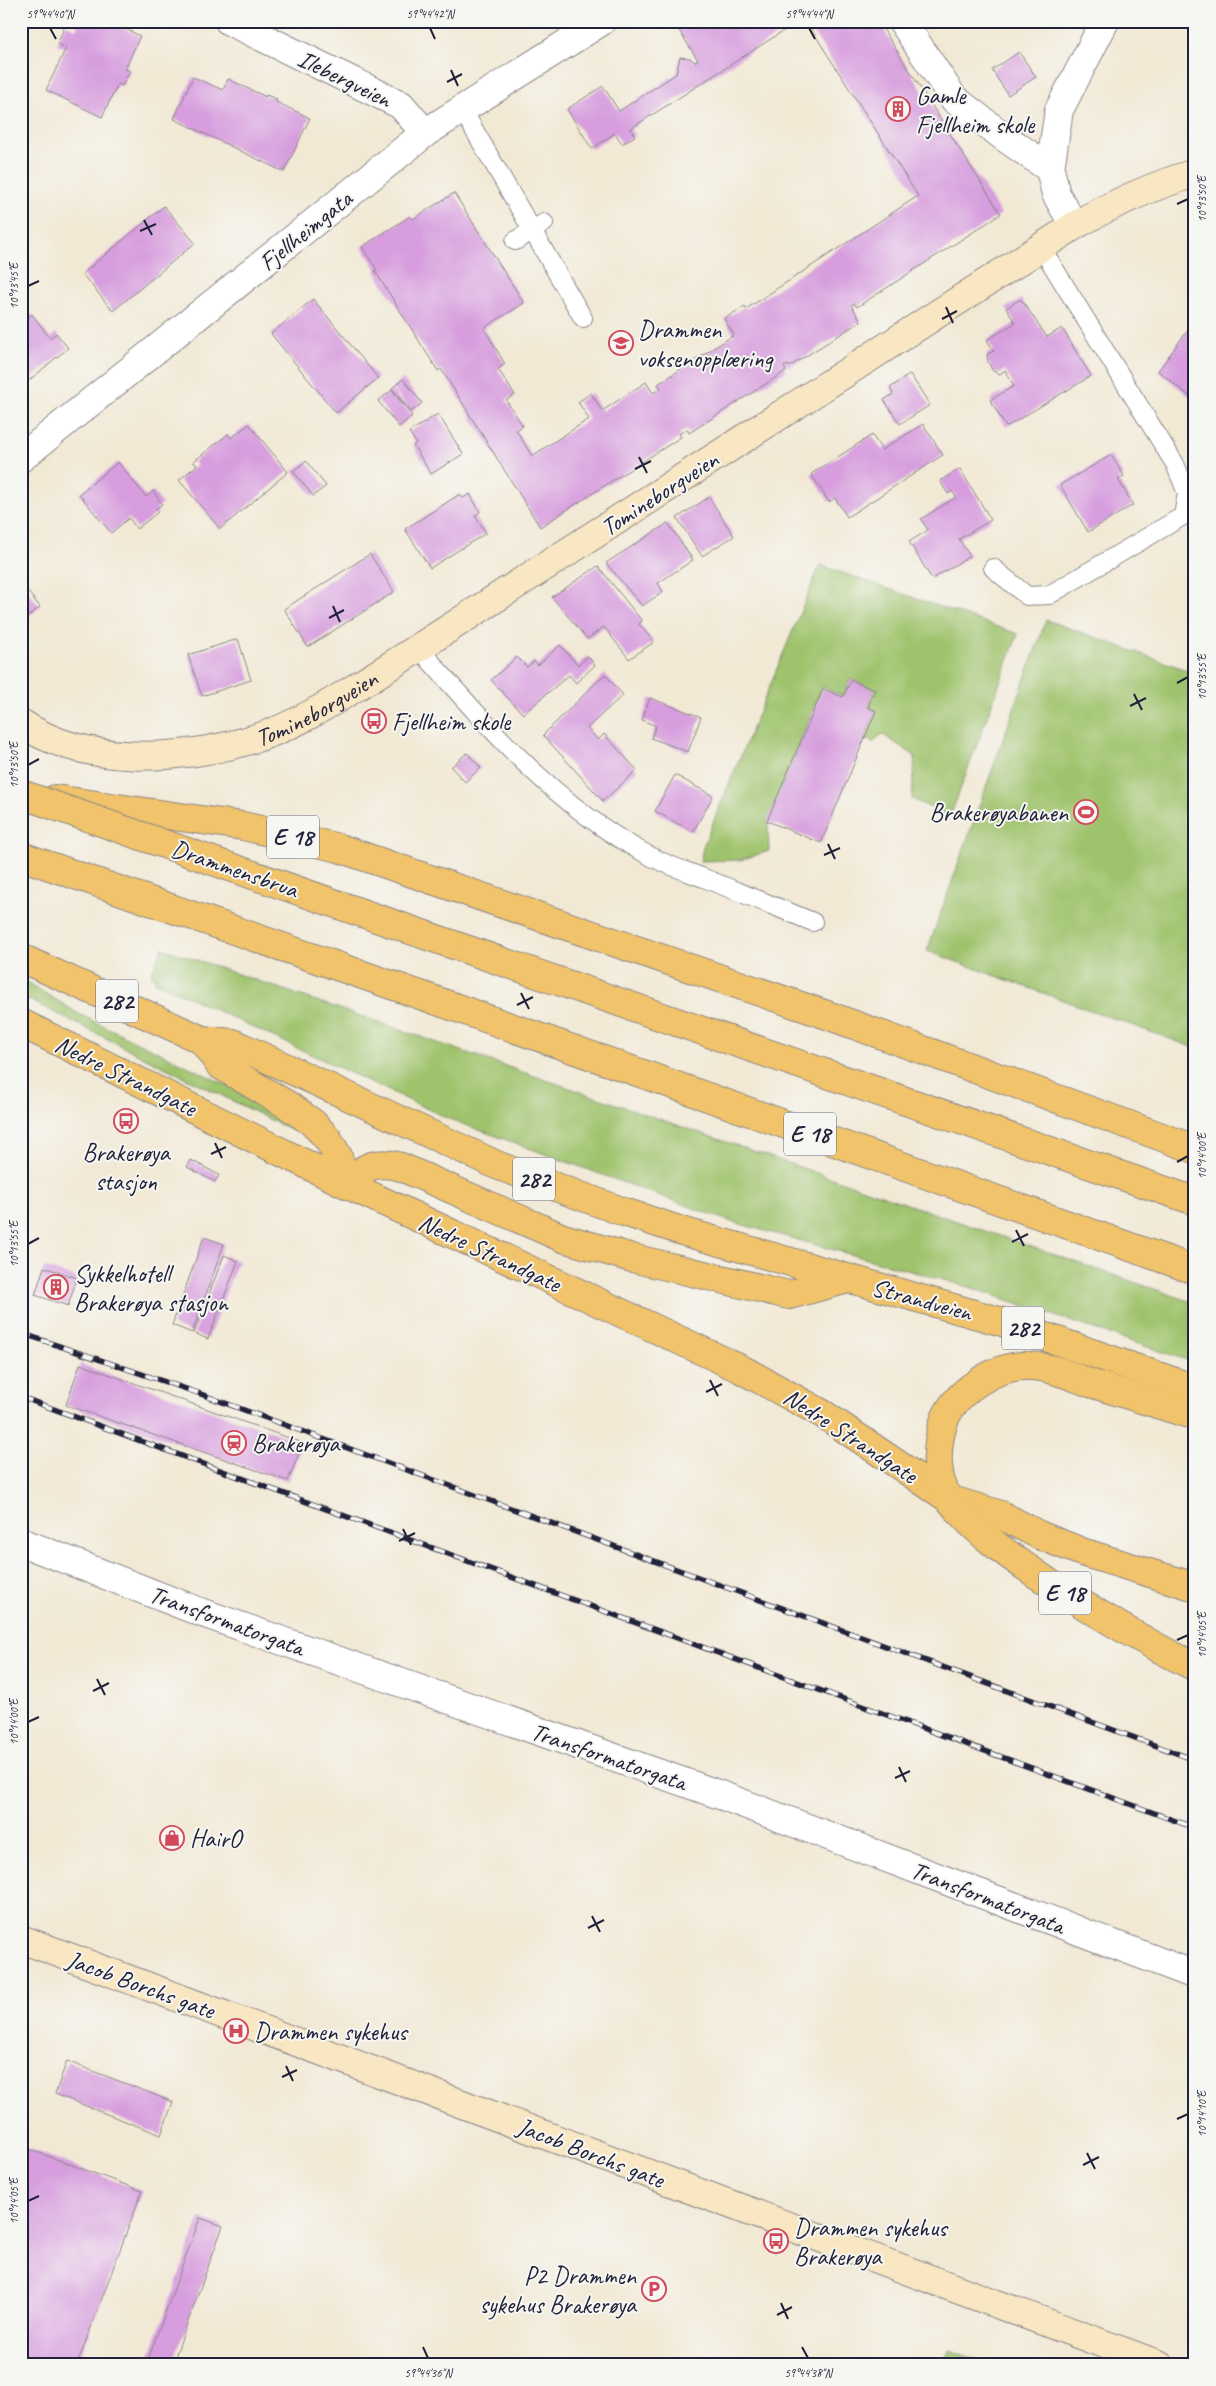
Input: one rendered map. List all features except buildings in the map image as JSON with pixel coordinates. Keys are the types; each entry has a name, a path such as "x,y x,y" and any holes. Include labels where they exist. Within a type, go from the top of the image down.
{"main road":[{"name":"Tomineborgveien","path":"21,723 50,740 83,750 175,754 214,750 252,740 303,719 419,648 1074,226 1107,207 1166,182 1195,173"},
{"name":"Drammensbrua","path":"21,794 1195,1201"},
{"name":"E 18","path":"21,794 244,826 339,848 827,1014 1195,1149"},
{"name":"E 18","path":"21,856 426,997 1195,1270"},
{"name":"282","path":"21,958 202,1040 234,1044 499,1166 556,1188 685,1232 848,1279"},
{"name":"Nedre Strandgate","path":"21,1023 346,1184 741,1369 823,1414 949,1499"},
{"name":"282","path":"202,1040 220,1065 289,1106 313,1123 328,1139 338,1156 346,1184 362,1169 373,1164 388,1164 402,1167 563,1238 632,1258 789,1295 848,1279"},
{"name":"Strandveien","path":"848,1279 931,1300 1006,1323 1195,1389"},
{"name":"E 18","path":"1195,1416 1062,1373 1028,1366 1008,1369 972,1386 957,1398 946,1414 937,1454 940,1474 949,1499 986,1538 1098,1615 1195,1667"},
{"path":"949,1499 1001,1515 1039,1535 1082,1552 1140,1572 1195,1587"},
{"name":"Jacob Borchs gate","path":"21,1940 1160,2365"}],"street":[{"name":"Ilebergveien","path":"229,21 402,105 425,133"},
{"name":"Fjellheimgata","path":"21,458 425,133 602,21"},
{"path":"902,21 954,99 1050,169"},
{"path":"1074,226 1056,194 1050,169 1059,110 1105,21"},
{"name":"Transformatorgata","path":"21,1542 200,1612 723,1796 1195,1975"}],"lane":[{"path":"462,109 538,226 583,318"},
{"path":"516,241 538,226"},
{"path":"993,568 1027,596 1049,595 1183,516 1187,493 1175,464 1041,247"},
{"path":"419,648 466,702 514,751 566,800 595,823 648,855 673,867 813,922"}],"green space":[{"path":"820,565 1018,634 950,817 912,799 915,756 882,734 873,743 865,739 876,711 868,707 875,690 850,679 843,696 822,687 768,823 769,851 740,860 700,861 704,844"},
{"name":"Brakerøyabanen","path":"1046,620 1195,673 1195,1048 927,951"},
{"path":"162,948 1195,1303 1195,1363 969,1287 729,1221 449,1119 156,982 151,974"},
{"path":"21,978 77,1013 268,1105 293,1131 21,996"},
{"path":"950,2350 990,2365 944,2365"}],"railway":[{"path":"21,1333 198,1393 1195,1760"},
{"path":"21,1397 1195,1828"}],"place":[{"name":"Gamle Fjellheim skole","path":"898,109"},
{"name":"Drammen voksenopplæring","path":"621,343"},
{"name":"Fjellheim skole","path":"374,721"},
{"name":"Brakerøyabanen","path":"1086,812"},
{"name":"Brakerøya stasjon","path":"126,1121"},
{"name":"Sykkelhotell Brakerøya stasjon","path":"56,1287"},
{"name":"Brakerøya","path":"234,1443"},
{"name":"HairO","path":"172,1838"},
{"name":"Drammen sykehus","path":"236,2031"},
{"name":"Drammen sykehus Brakerøya","path":"776,2241"},
{"name":"P2 Drammen sykehus Brakerøya","path":"654,2289"}]}
